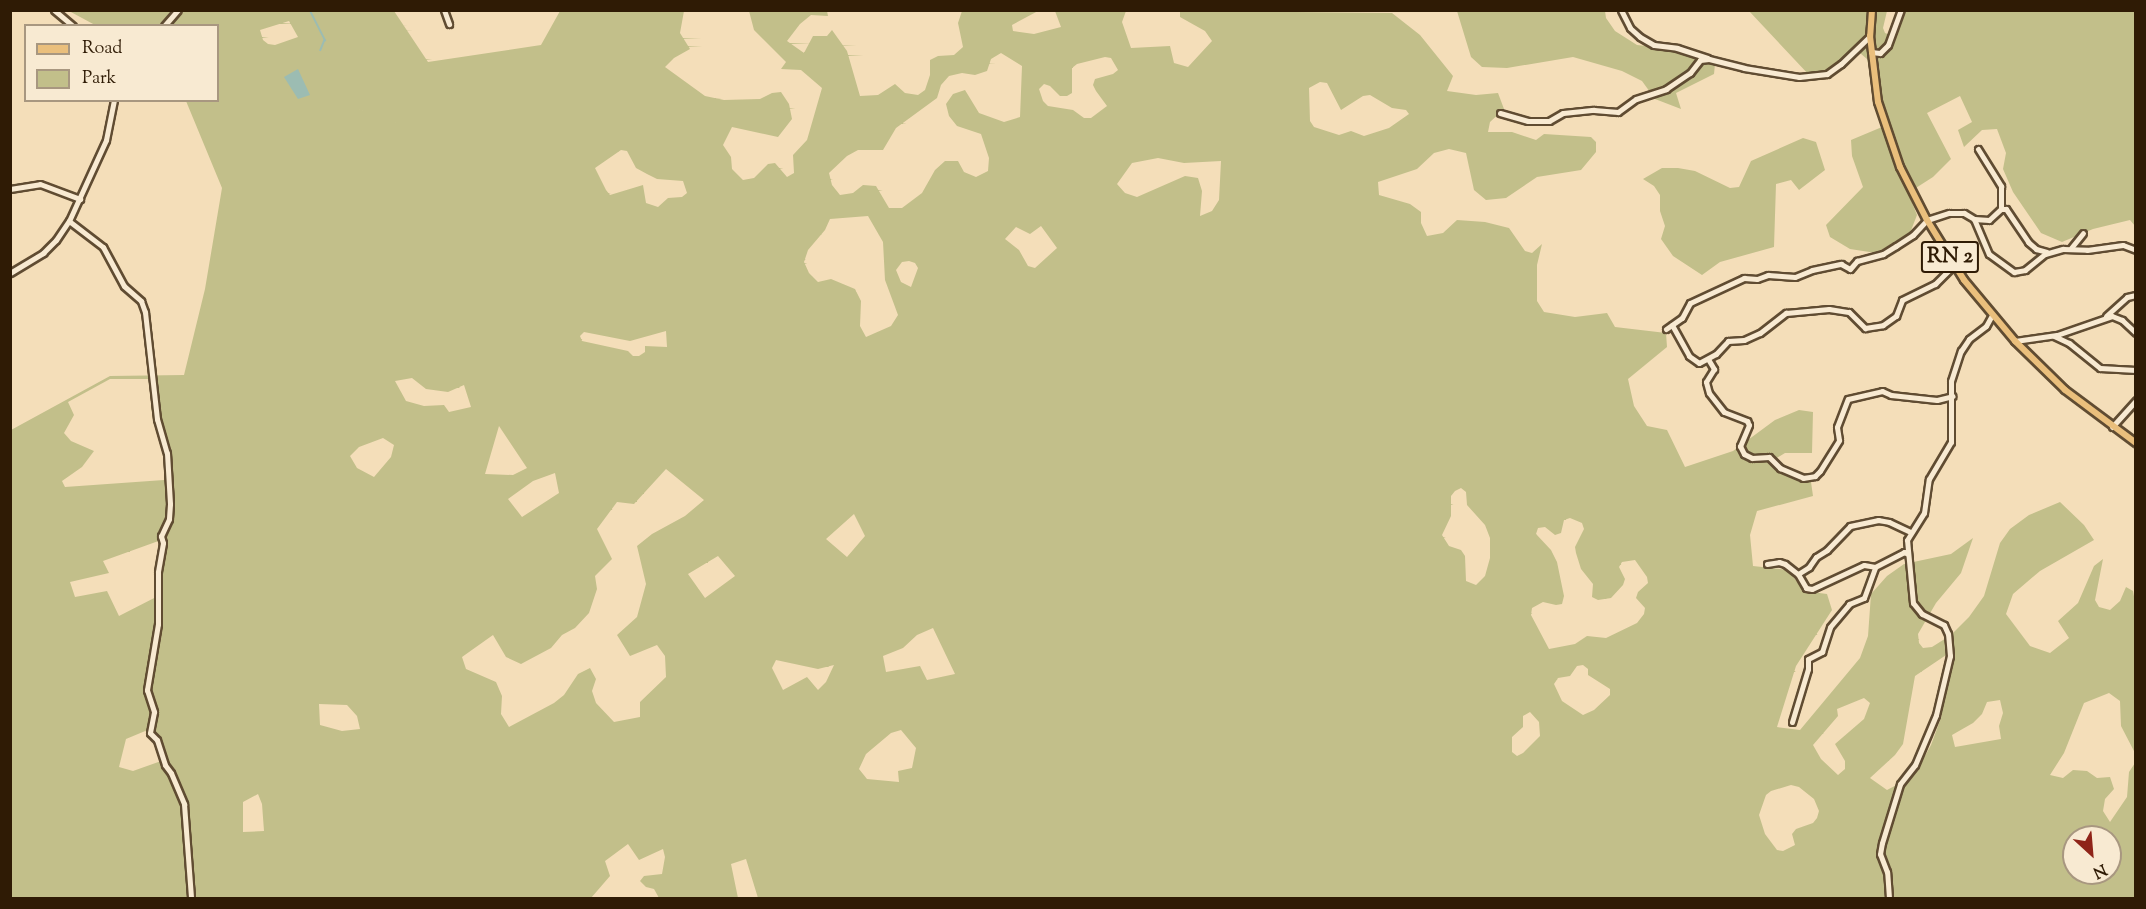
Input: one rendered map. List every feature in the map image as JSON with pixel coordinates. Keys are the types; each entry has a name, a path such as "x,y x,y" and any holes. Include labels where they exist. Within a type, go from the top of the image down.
{"main road":[{"name":"RN 2","path":"1872,10 1871,52 1874,79 1884,124 1900,166 1927,220 1954,265 1992,315 2059,385 2136,443"}],"street":[{"path":"54,10 71,24"},
{"path":"166,24 178,10"},
{"path":"444,10 448,24"},
{"path":"1621,10 1630,28 1654,45 1677,48 1709,59 1770,73 1799,77 1819,75 1834,69 1870,36"},
{"path":"1871,52 1880,53 1888,45 1901,10"},
{"path":"1500,113 1527,120 1548,121 1563,113 1594,110 1618,112 1636,99 1666,89 1690,73 1700,60 1709,59"},
{"path":"10,273 43,253 56,240 69,221 110,128 114,102"},
{"path":"1666,329 1682,318 1690,303 1744,278 1757,279 1768,274 1795,277 1812,270 1840,264 1850,269 1857,261 1883,254 1914,235 1927,220 1957,212 1974,219 1989,220 2001,209 2001,186 1978,150"},
{"path":"10,189 40,184 80,199"},
{"path":"2001,209 2010,212 2028,242 2044,252 2072,248 2087,250 2123,244 2136,250"},
{"path":"1974,219 1989,254 2014,272 2025,270 2052,251"},
{"path":"69,221 103,247 124,286 141,301 145,312 157,419 167,453 170,504 169,519 161,536 163,543 158,572 159,608 152,654 152,671 147,690 154,712 150,733 157,740 165,765 171,773 184,804 191,898"},
{"path":"2072,248 2083,233"},
{"path":"1672,326 1694,362 1699,363 1708,359 1728,341 1744,340 1760,333 1786,313 1829,309 1849,312 1865,328 1882,325 1896,316 1902,300 1935,284 1954,265"},
{"path":"2105,317 2127,297 2136,295"},
{"path":"1889,898 1887,873 1880,854 1882,843 1900,784 1915,765 1936,715 1950,656 1948,634 1944,625 1922,614 1913,603 1913,578 1908,554 1910,532 1924,513 1929,479 1951,442 1953,396 1951,381 1961,351 1969,339 1986,326 1992,315"},
{"path":"2015,341 2053,336 2112,316 2122,320 2136,333"},
{"path":"2053,336 2069,343 2100,368 2136,370"},
{"path":"1708,359 1714,369 1706,382 1709,393 1724,412 1747,421 1749,425 1740,446 1744,454 1752,458 1769,457 1780,468 1803,478 1815,476 1820,471 1839,440 1836,427 1848,399 1882,391 1891,395 1937,400 1953,396"},
{"path":"2112,427 2136,400"},
{"path":"1798,574 1809,567 1816,557 1827,550 1850,526 1878,520 1910,532"},
{"path":"1767,564 1779,562 1798,574 1806,588 1812,589 1864,565 1875,567 1904,552 1908,554"},
{"path":"1792,722 1808,669 1808,659 1822,652 1830,627 1849,604 1864,597 1875,567"}],"green space":[{"path":"69,11 394,11 428,62 541,45 560,11 684,11 680,33 690,49 674,58 665,67 705,96 724,100 760,99 772,93 781,92 789,104 792,119 778,137 732,127 723,145 731,157 732,169 743,180 754,178 768,164 775,163 787,177 794,173 793,155 807,140 822,88 801,70 781,69 786,62 754,30 749,11 827,11 828,16 811,15 800,24 787,41 804,53 813,36 827,36 832,30 847,51 860,96 878,95 895,84 905,93 918,95 925,90 930,75 930,60 938,56 954,55 963,47 958,23 962,11 1038,11 1012,25 1013,31 1034,34 1061,27 1055,11 1126,11 1122,22 1131,48 1170,46 1174,63 1188,67 1212,41 1205,31 1180,17 1180,11 1392,13 1420,35 1453,76 1447,91 1476,95 1498,93 1504,109 1490,122 1488,132 1512,132 1536,140 1544,134 1591,137 1596,142 1596,152 1581,170 1537,177 1506,198 1486,200 1474,190 1466,153 1449,149 1434,153 1417,169 1378,182 1379,195 1410,204 1421,212 1421,223 1427,236 1443,233 1457,220 1485,222 1509,228 1525,251 1532,253 1542,244 1537,265 1537,301 1544,312 1575,317 1607,313 1615,327 1666,333 1667,347 1628,379 1634,406 1647,426 1667,430 1685,467 1733,451 1775,420 1799,410 1813,412 1812,453 1785,453 1770,462 1783,473 1811,482 1813,496 1757,511 1750,535 1753,566 1788,570 1804,591 1827,594 1832,610 1796,666 1777,727 1800,730 1860,658 1868,636 1871,594 1887,576 1904,564 1951,554 1973,538 1961,573 1936,603 1918,634 1919,643 1923,648 1932,647 1951,635 1969,617 1984,596 2000,543 2010,529 2029,515 2060,502 2084,525 2094,540 2040,571 2013,594 2006,614 2030,646 2050,653 2069,638 2058,621 2078,603 2094,566 2103,559 2095,600 2099,607 2110,610 2120,601 2126,587 2133,591 2135,602 2135,753 2121,726 2120,701 2109,693 2084,703 2064,753 2050,775 2063,778 2073,770 2087,771 2097,778 2110,777 2114,789 2105,799 2103,811 2110,822 2127,797 2129,772 2135,763 2135,898 758,898 746,859 731,864 738,898 659,898 654,889 646,887 640,881 644,876 662,874 665,857 663,849 639,860 628,844 605,861 610,876 591,898 11,898 11,430 110,376 184,375 205,289 222,188 186,102 219,102 219,24 93,24","holes":["289,21 298,37 275,45 263,40 260,30","1001,53 1022,66 1020,117 1004,122 979,113 965,90 953,94 946,104 949,116 957,126 981,134 989,158 988,171 976,177 964,172 958,161 945,161 935,170 922,193 902,208 889,208 876,186 863,185 853,193 840,195 832,185 829,173 847,156 858,150 883,150 896,128 937,98 941,85 949,76 962,73 975,75 987,71 991,59","1105,57 1111,58 1118,70 1113,74 1095,79 1093,85 1107,106 1091,118 1084,118 1073,110 1048,106 1043,101 1039,89 1044,84 1050,86 1060,96 1072,93 1072,68 1077,64","1320,82 1327,83 1341,110 1363,96 1370,95 1392,108 1406,110 1409,114 1389,128 1364,136 1351,131 1339,135 1314,127 1310,121 1309,88","621,150 627,151 636,168 657,179 683,181 687,193 682,197 668,198 658,207 646,203 643,185 610,195 595,168","1158,158 1184,163 1221,161 1219,200 1212,211 1200,216 1202,191 1198,178 1185,176 1137,197 1125,193 1117,184 1132,163","868,216 883,242 885,280 898,315 891,326 866,337 860,326 861,301 855,289 831,279 818,282 809,273 804,262 808,250 825,230 830,219","1041,226 1057,248 1035,268 1028,266 1019,250 1005,239 1016,227 1030,234","902,262 915,263 918,268 911,287 901,282 896,270","666,331 667,347 645,346 645,352 639,356 633,356 628,351 582,341 580,336 584,332 630,341","412,378 426,389 448,392 464,385 471,407 449,412 444,405 424,406 406,401 395,381","110,379 154,379 151,409 167,451 164,480 65,487 62,481 82,467 94,451 71,441 64,433 74,415 68,402","499,426 527,468 513,475 485,474","383,438 394,445 391,457 374,477 357,468 350,456 359,447","666,469 704,500 685,516 652,534 637,546 646,584 637,617 617,635 630,656 657,645 665,656 666,677 640,702 640,717 614,722 596,703 592,691 596,679 590,668 578,674 564,695 554,703 509,727 501,714 502,696 496,682 466,669 462,657 493,635 506,657 521,664 551,648 562,635 575,628 589,613 597,589 595,576 612,559 597,529 617,502 634,504","555,473 559,493 522,517 508,499 533,481","1461,488 1466,492 1467,505 1485,525 1490,538 1490,558 1485,576 1476,585 1466,581 1465,556 1461,550 1449,546 1442,535 1451,516 1451,496","854,514 865,536 847,557 826,539","1570,518 1582,523 1584,529 1575,547 1576,553 1581,569 1593,584 1592,597 1598,600 1611,598 1623,585 1625,579 1619,567 1622,562 1635,560 1647,577 1648,583 1638,592 1636,598 1645,608 1644,614 1637,623 1606,638 1587,636 1575,644 1549,649 1531,615 1532,608 1543,602 1562,604 1564,596 1557,562 1551,550 1536,534 1538,528 1545,527 1555,535 1561,533 1564,520","164,539 158,563 162,594 119,616 107,591 75,597 70,582 109,573 103,561","718,556 735,576 705,598 688,574","933,628 955,674 927,680 920,666 886,672 883,656 903,648 917,635","1952,651 1941,718 1931,745 1920,765 1908,779 1887,790 1870,778 1895,755 1903,744 1915,676","776,660 818,669 834,665 826,682 818,690 807,677 783,690 772,668","1583,665 1588,669 1588,675 1610,689 1610,695 1594,710 1583,715 1562,701 1554,684 1558,678 1570,676 1577,666","1864,698 1870,703 1864,719 1835,744 1845,761 1845,769 1838,775 1821,759 1813,745 1838,716 1837,709","2000,700 2003,713 1999,726 2001,739 1955,747 1952,735 1973,723 1982,714 1987,702","319,704 347,705 357,716 360,729 342,731 320,725","1530,712 1539,722 1540,736 1517,756 1512,752 1512,737 1523,727 1523,716","150,729 164,760 133,771 119,767 126,739","901,730 916,748 912,768 898,771 899,782 867,779 859,769 866,754 891,733","1791,785 1799,787 1814,799 1819,811 1813,823 1796,829 1792,834 1795,845 1783,851 1777,850 1765,834 1759,815 1766,795 1771,791","258,794 262,804 264,831 243,832 243,802"]},
{"path":"1457,11 1605,11 1606,18 1615,31 1637,45 1665,48 1715,64 1714,74 1676,93 1681,109 1655,99 1642,81 1622,71 1573,57 1507,68 1482,67 1471,57"},
{"path":"1749,11 1887,11 1883,28 1885,33 1890,35 1903,11 2135,11 2135,226 2130,220 2093,229 2062,242 2041,233 2013,192 2003,169 2006,153 1997,129 1982,130 1964,147 1958,130 1972,122 1960,96 1927,113 1951,159 1933,177 1908,193 1917,215 1910,233 1876,253 1850,249 1830,237 1826,225 1863,187 1852,156 1851,140 1882,127 1867,59 1860,53 1826,75 1810,76"},
{"path":"1803,138 1816,142 1825,170 1799,190 1791,180 1776,184 1774,247 1720,262 1702,275 1673,256 1661,239 1665,226 1660,211 1660,195 1654,186 1643,179 1662,168 1678,168 1695,171 1730,188 1739,187 1751,161"}],"water":[{"path":"298,69 310,95 298,99 284,77"}],"waterway":[{"path":"310,10 325,40 321,50"}]}
